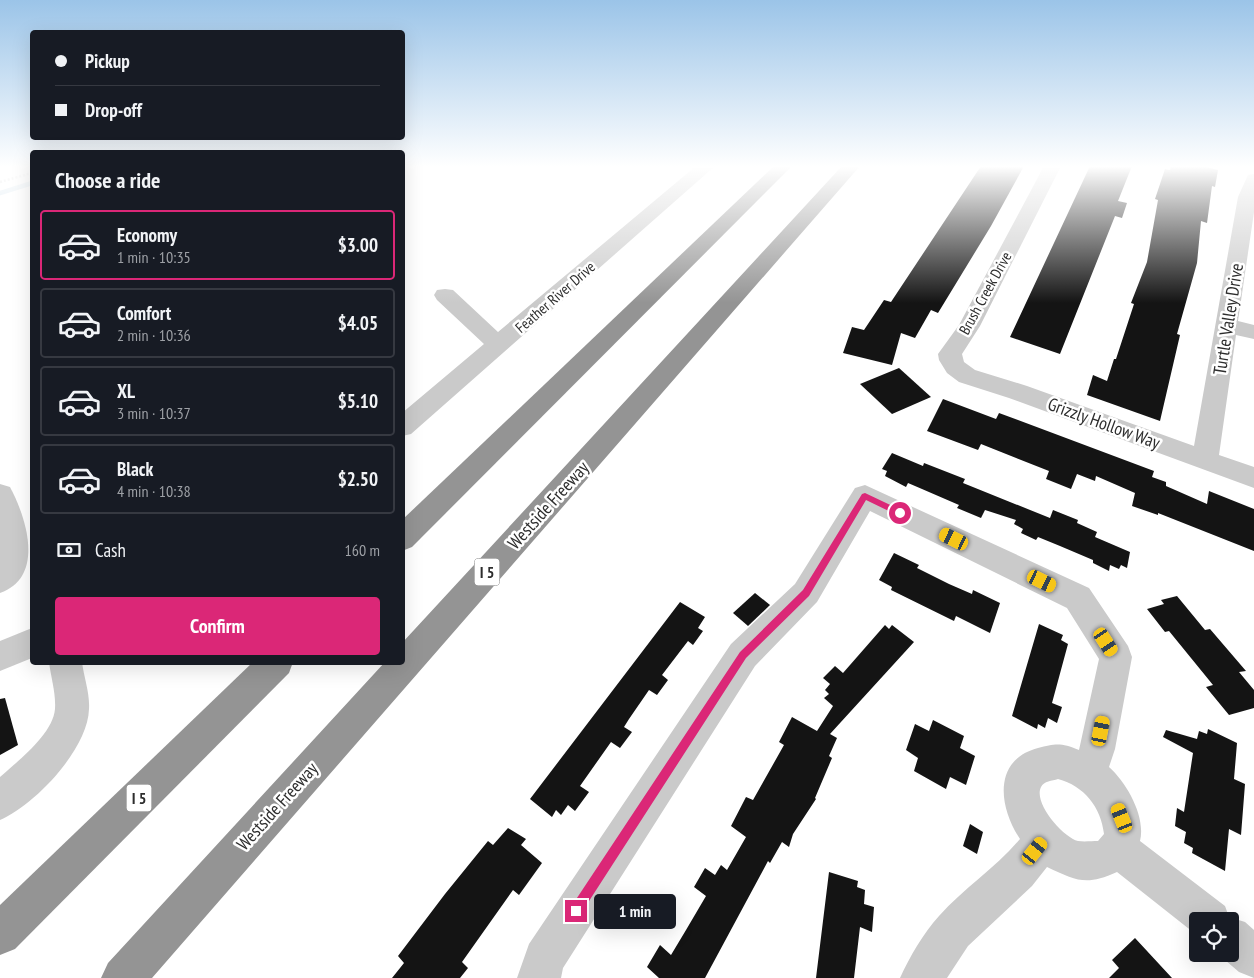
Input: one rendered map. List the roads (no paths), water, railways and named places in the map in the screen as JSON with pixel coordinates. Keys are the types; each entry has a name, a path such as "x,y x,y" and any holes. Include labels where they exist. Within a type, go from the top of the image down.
{"highway":[{"path":"405,537 737,212"},
{"name":"Westside Freeway","path":"405,664 811,212"},
{"name":"I 5","path":"0,934 274,665"},
{"name":"Westside Freeway","path":"123,978 404,665"}],"street":[{"name":"Feather River Drive","path":"405,424 653,212"},
{"name":"Brush Creek Drive","path":"955,367 950,354 969,326 1030,212"},
{"name":"Turtle Valley Drive","path":"1205,460 1245,212"},
{"path":"445,295 498,345"},
{"path":"1226,325 1254,332"},
{"name":"Grizzly Hollow Way","path":"955,367 967,376 1018,392 1254,478"},
{"path":"0,495 13,533 13,565 0,580"},
{"path":"539,978 544,959 743,655 806,593 865,496 1078,598 1116,656 1097,749 1089,774"},
{"path":"0,656 30,644"},
{"path":"0,801 29,776 62,741 73,710 65,665"},
{"path":"1058,761 1074,765 1089,774 1104,786 1115,802 1122,818 1123,834 1118,848 1109,858 1095,862 1078,860 1060,852 1044,840 1031,825 1023,808 1020,792 1024,778 1031,768 1043,762 1058,761"},
{"path":"922,978 953,931 1018,872 1044,840"},
{"path":"1118,848 1199,912"},
{"path":"1239,944 1254,957"}]}
